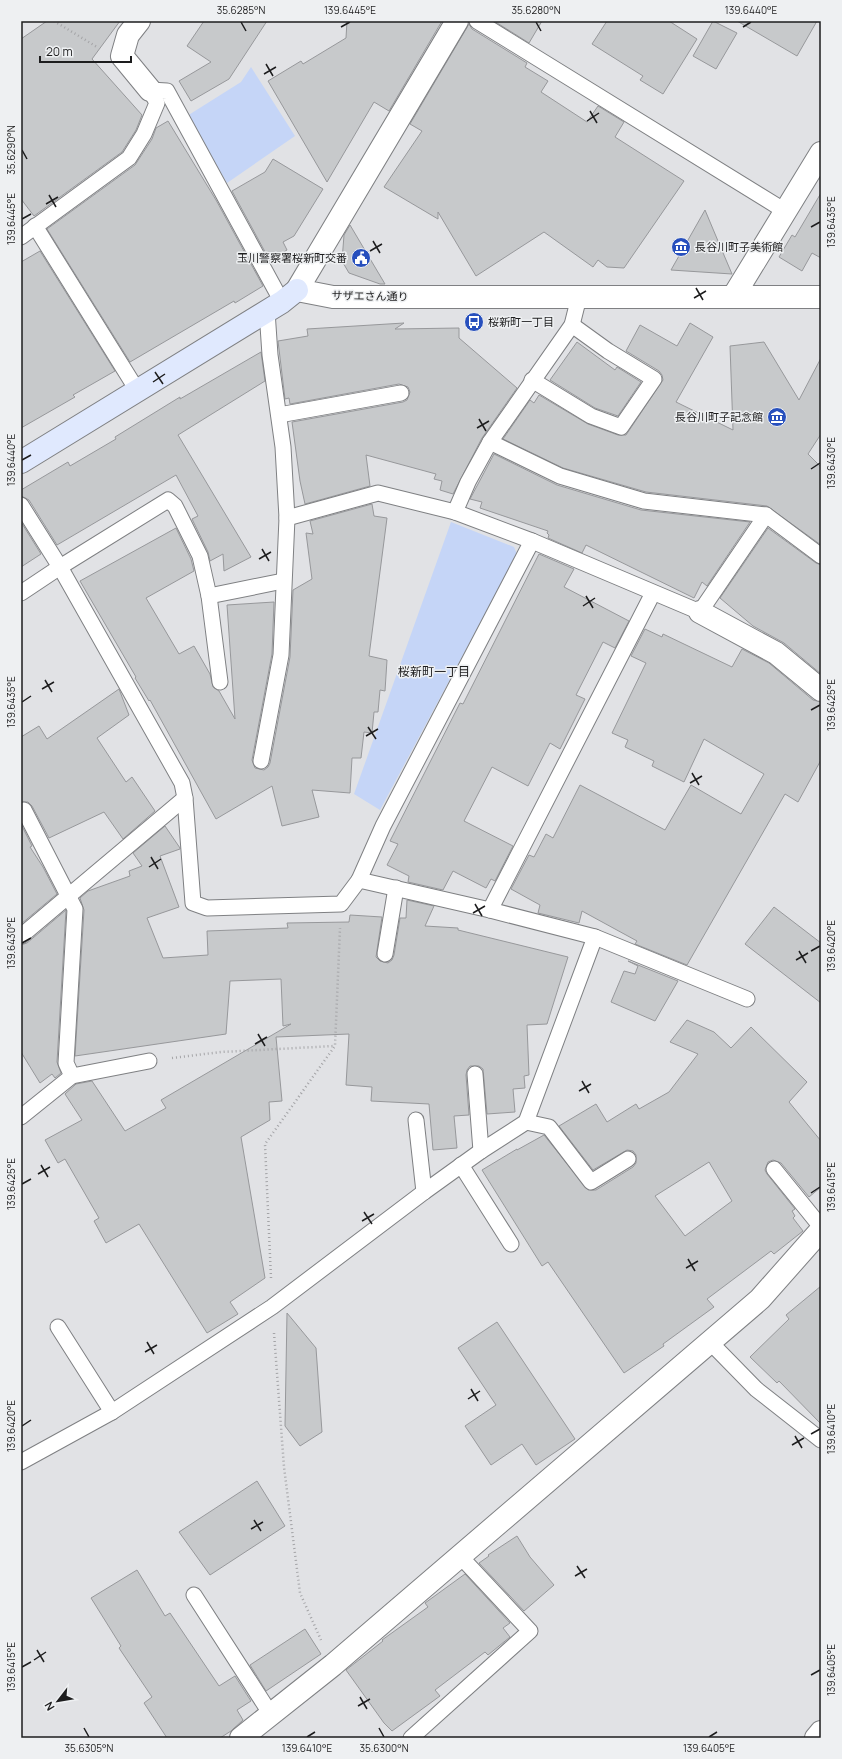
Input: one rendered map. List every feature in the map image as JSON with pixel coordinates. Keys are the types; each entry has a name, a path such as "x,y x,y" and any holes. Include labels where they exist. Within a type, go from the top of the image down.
{"street":[{"path":"139,21 128,35 122,56 150,90"},
{"path":"21,462 282,301 457,21"},
{"path":"733,297 821,153"},
{"name":"サザエさん通り","path":"282,301 333,297 821,297"},
{"path":"700,612 776,653 821,690"},
{"path":"241,1738 270,1713 333,1665 760,1299 821,1229"},
{"path":"816,1738 821,1732"}],"lane":[{"path":"478,21 785,211"},
{"path":"150,90 167,91 282,301 270,355 283,447 287,518 283,581 281,655 261,761"},
{"path":"137,390 26,230 129,158 144,134 157,103 150,90"},
{"path":"455,512 468,482 490,442 572,325 579,298"},
{"path":"532,380 591,416 621,427 654,379 608,351 572,325"},
{"path":"279,415 402,393"},
{"path":"490,442 560,476 644,501 766,515 821,556"},
{"path":"287,518 378,494 455,512 532,541 700,612 766,515"},
{"path":"21,594 60,567 168,500 175,506 200,556 209,596 220,682"},
{"path":"21,505 60,567 182,783 185,798 193,903 207,908 341,904 359,880 383,826 532,541"},
{"path":"209,596 283,581"},
{"path":"490,910 653,593"},
{"path":"21,936 185,798"},
{"path":"21,812 24,810 70,895 75,909 66,1063 72,1076"},
{"path":"359,880 490,910 595,937 747,999"},
{"path":"385,954 396,888"},
{"path":"21,1462 112,1412 272,1307 461,1165 526,1122 595,937"},
{"path":"21,1117 72,1076 150,1061"},
{"path":"475,1074 482,1151"},
{"path":"416,1120 424,1192"},
{"path":"526,1122 549,1127 591,1182 628,1159"},
{"path":"461,1165 511,1244"},
{"path":"774,1169 821,1229"},
{"path":"58,1327 112,1412"},
{"path":"710,1342 756,1389 819,1436"},
{"path":"411,1738 530,1631 460,1556"},
{"path":"194,1595 270,1713"}],"path":[{"path":"54,21 112,57 122,56"},
{"path":"333,1665 300,1593 284,1467 272,1307 265,1144 335,1046 341,904"},
{"path":"150,1061 221,1052 335,1046"}],"shaded area":[{"path":"251,67 295,136 227,183 187,116 241,82"},
{"path":"451,522 514,547 517,554 380,810 354,794"}],"building":[{"path":"47,21 120,21 92,59 142,115 136,130 122,152 34,216 21,199 21,39"},
{"path":"204,21 267,21 229,79 191,101 179,81 211,62 187,46"},
{"path":"347,21 442,21 389,111 374,102 327,182 268,81 301,61 303,64 346,38"},
{"path":"494,21 542,21 529,43"},
{"path":"607,21 669,21 697,39 663,94 640,80 643,76 592,44"},
{"path":"713,21 737,33 716,69 693,56"},
{"path":"737,21 817,21 797,56"},
{"path":"469,24 472,29 527,63 525,67 548,81 541,92 587,122 598,106 624,122 615,137 684,181 624,268 607,267 598,260 593,267 544,232 476,276 438,212 438,219 384,187 422,131 410,124"},
{"path":"168,121 216,200 263,286 235,303 234,301 130,362 47,229 135,165 152,139 156,128"},
{"path":"273,159 323,189 294,236 283,242 287,250 270,261 232,191 265,172"},
{"path":"821,193 821,258 812,253 802,271 779,257 792,235 795,237"},
{"path":"705,210 718,241 732,274 671,270"},
{"path":"350,225 385,284 380,284 349,273 342,261 344,235"},
{"path":"40,251 115,371 73,395 75,397 21,428 21,262"},
{"path":"404,323 395,329 459,328 459,338 517,388 482,438 453,494 440,490 442,481 434,479 436,474 366,455 370,486 305,504 300,481 292,422 403,402 407,400 410,392 408,387 399,384 290,404 289,398 285,399 278,341 308,336 307,329"},
{"path":"690,323 713,337 676,402 733,430 730,346 764,342 799,400 821,358 821,434 808,454 821,467 821,545 767,506 646,492 563,468 503,439 530,400 534,403 539,395 588,424 618,435 626,435 663,380 659,371 626,351 640,325 677,346"},
{"path":"577,342 615,370 617,367 641,382 618,416 595,408 550,380"},
{"path":"261,352 265,381 178,435 251,557 224,571 223,554 210,561 208,552 192,519 198,516 176,475 57,545 29,500 21,496 21,490 68,462 70,466 116,439 115,437 180,397 180,399"},
{"path":"494,454 557,485 641,510 750,522 707,586 702,582 694,598 586,545 582,553 548,538 548,531 480,508 482,502 470,499"},
{"path":"372,504 374,516 387,518 369,656 387,660 385,691 380,690 378,712 374,712 372,733 364,732 361,758 352,758 350,793 312,790 319,817 282,826 272,786 216,819 150,700 149,701 135,678 136,677 80,581 176,528 191,559 194,571 146,598 179,654 194,646 210,674 213,687 219,691 235,719 227,605 274,602 272,654 252,760 255,768 264,770 270,763 290,657 293,590 312,579 306,533 313,534 310,521"},
{"path":"21,522 41,554 21,567"},
{"path":"768,528 816,563 821,565 821,674 784,643 753,626 720,598"},
{"path":"539,554 574,569 564,587 629,621 615,648 603,642 576,695 585,699 560,749 550,743 528,786 492,767 464,821 513,846 495,881 491,879 486,888 453,871 443,890 408,882 409,876 387,865 398,844 390,841 460,703 463,704"},
{"path":"645,629 662,637 663,634 732,667 742,649 769,663 813,700 821,702 821,760 798,802 785,794 687,965 635,944 637,941 582,911 579,923 538,913 540,905 511,889 529,855 534,857 546,834 553,838 580,785 665,830 691,785 741,814 764,774 704,739 684,782 652,766 654,761 625,747 628,740 612,733 646,663 631,656"},
{"path":"119,689 129,715 97,738 126,782 132,777 155,811 123,839 104,812 49,838 32,806 28,802 21,802 21,737 39,726 47,739"},
{"path":"21,824 32,846 30,847 43,867 57,894 21,924"},
{"path":"165,826 180,848 160,856 179,907 147,918 163,958 208,955 207,931 288,928 287,923 349,922 350,915 382,917 376,957 380,961 388,963 392,960 394,955 400,918 406,918 407,900 434,906 425,926 458,928 458,930 568,957 547,1024 527,1025 529,1075 524,1076 525,1088 513,1089 515,1112 487,1114 483,1069 479,1066 470,1066 466,1075 469,1115 454,1116 457,1148 433,1150 429,1104 371,1101 372,1087 346,1085 349,1034 276,1037 282,1101 269,1102 270,1120 241,1137 265,1278 230,1302 238,1314 207,1333 139,1224 106,1243 94,1221 99,1218 65,1159 58,1163 45,1140 82,1120 65,1094 76,1084 92,1081 125,1131 166,1108 161,1100 291,1024 283,1026 281,979 230,981 226,1034 75,1056 84,910 80,898 88,891 130,876 129,871 142,866 133,853"},
{"path":"774,907 821,943 821,1003 745,944"},
{"path":"66,910 57,1062 61,1073 55,1078 52,1074 40,1083 21,1052 21,945 27,943"},
{"path":"628,961 678,981 655,1021 611,1002 624,971 635,974 638,966"},
{"path":"687,1020 714,1032 731,1048 751,1027 807,1082 789,1102 821,1141 821,1187 809,1197 781,1163 773,1160 768,1162 765,1170 767,1174 795,1209 792,1211 795,1216 793,1218 803,1231 774,1254 771,1251 707,1299 714,1307 663,1344 664,1346 624,1373 548,1262 542,1266 482,1170 544,1135 588,1190 596,1190 633,1167 636,1163 636,1155 633,1151 627,1150 593,1170 559,1126 596,1104 607,1122 636,1104 639,1109 669,1092 698,1054 670,1042","holes":["709,1162 732,1201 685,1236 655,1196"]},
{"path":"821,1286 821,1424 779,1381 777,1383 750,1357 789,1319 786,1315"},
{"path":"287,1313 316,1348 322,1432 300,1446 285,1426"},
{"path":"497,1322 575,1439 536,1465 522,1444 491,1465 465,1426 496,1405 458,1348"},
{"path":"257,1481 285,1526 210,1575 179,1532"},
{"path":"517,1536 530,1557 554,1585 524,1611 479,1563 489,1556 488,1555"},
{"path":"137,1570 165,1616 170,1613 219,1686 235,1676 251,1701 237,1710 243,1720 231,1731 220,1738 167,1738 144,1703 152,1697 119,1648 121,1646 91,1598"},
{"path":"465,1574 510,1623 503,1628 510,1637 488,1655 485,1652 435,1690 440,1696 392,1731 384,1723 346,1670 383,1641 382,1640 428,1607 425,1603"},
{"path":"305,1629 321,1654 266,1691 250,1665"}],"place":[{"name":"長谷川町子美術館","path":"681,247"},
{"name":"玉川警察署桜新町交番","path":"361,258"},
{"name":"桜新町一丁目","path":"474,322"},
{"name":"長谷川町子記念館","path":"777,417"}],"district":[{"name":"桜新町一丁目","path":"434,672"}]}
